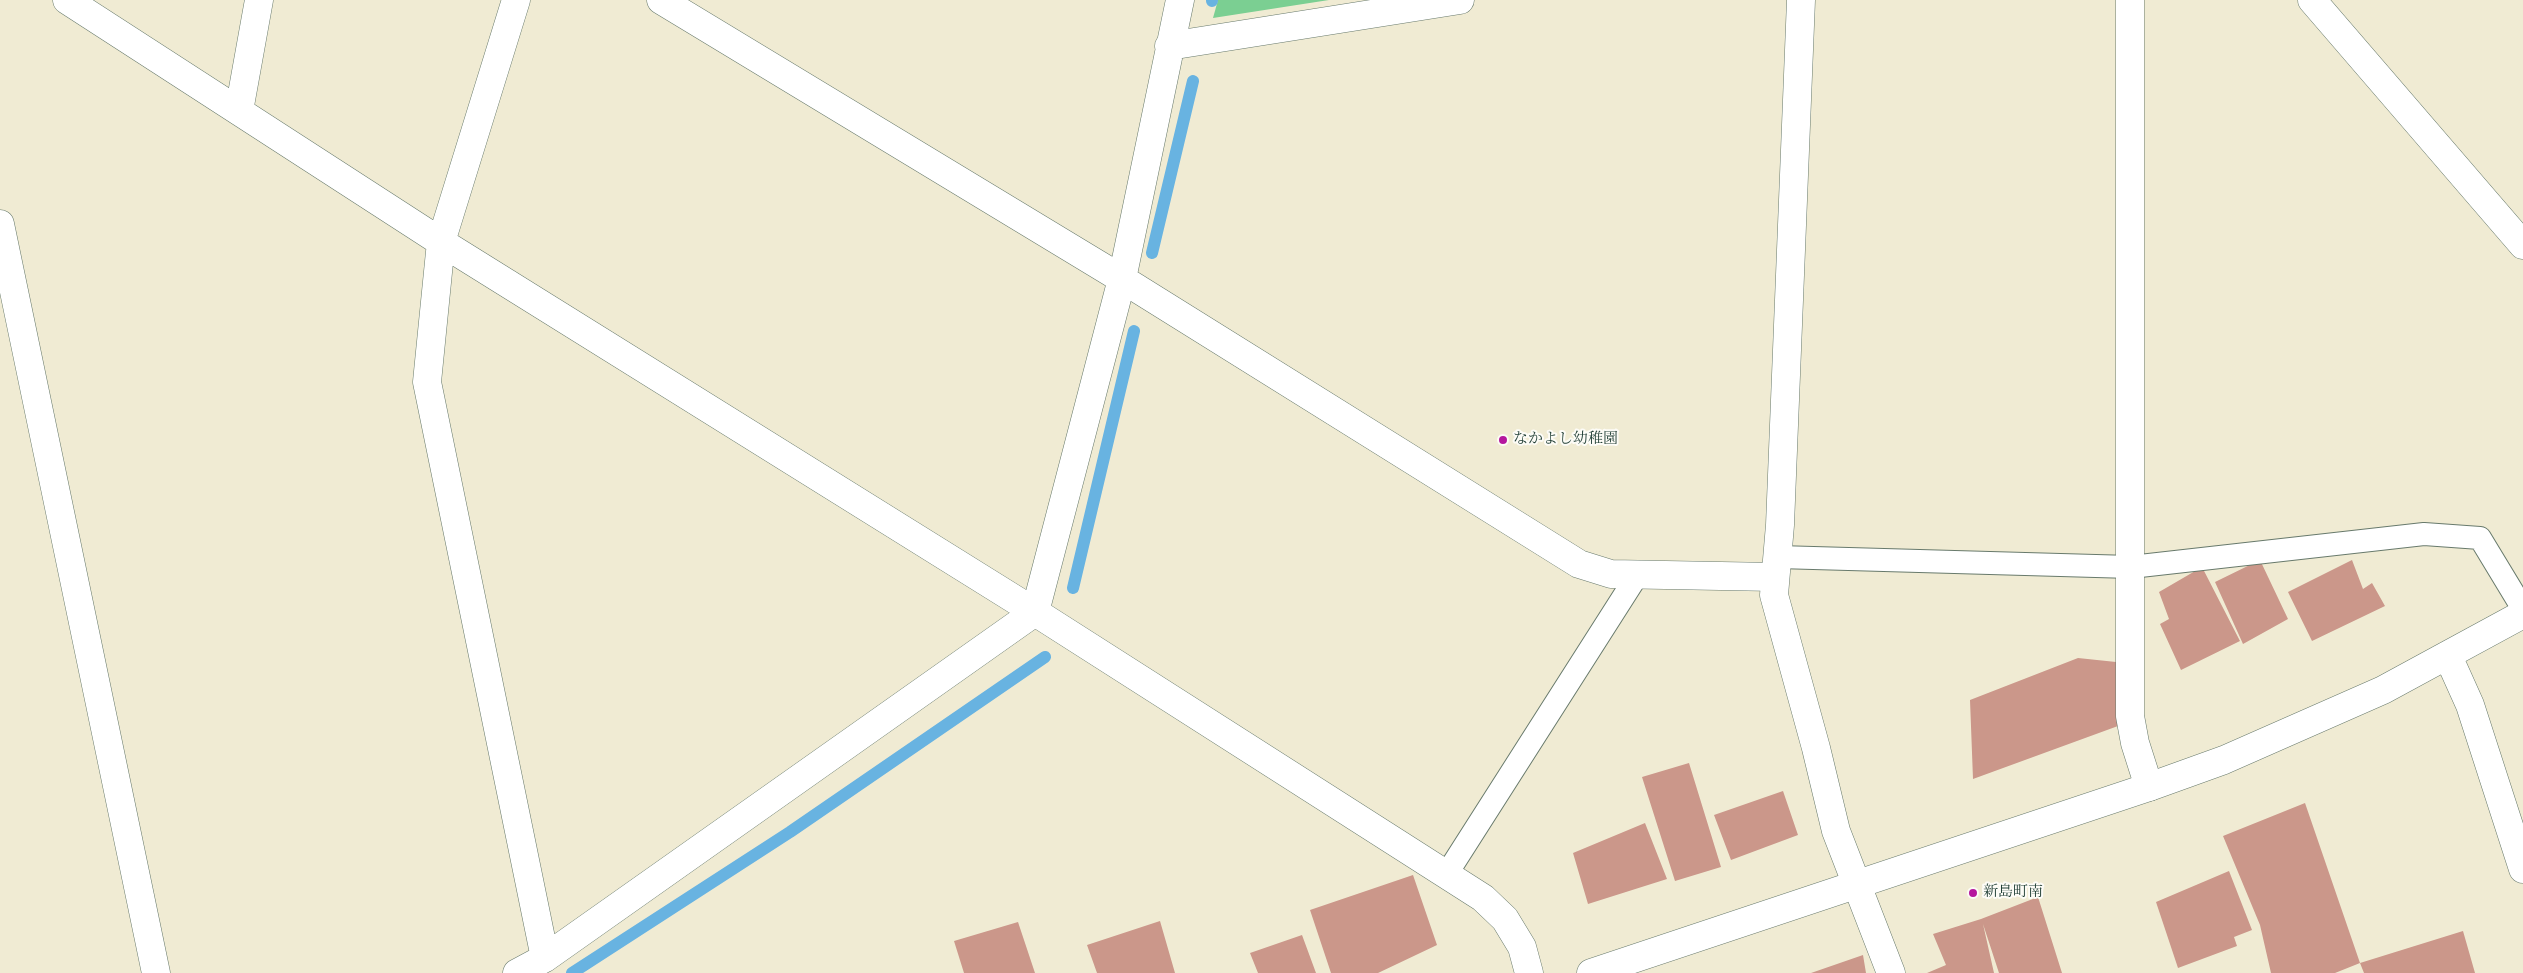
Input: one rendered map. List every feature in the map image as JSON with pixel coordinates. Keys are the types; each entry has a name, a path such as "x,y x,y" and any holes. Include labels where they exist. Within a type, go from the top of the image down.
{"street":[{"path":"66,0 441,242 1035,612 1483,898 1505,919 1522,947 1530,973"},
{"path":"239,111 258,0"},
{"path":"516,0 441,242 427,382 545,958"},
{"path":"661,0 1122,279 1579,564 1611,574 1776,567"},
{"path":"517,973 545,958 1035,612 1122,279 1180,0"},
{"path":"1170,46 1460,0"},
{"path":"1801,0 1774,595 1779,619 1816,748 1836,830 1855,885 1891,973"},
{"path":"2130,0 2130,716 2135,743 2149,787"},
{"path":"2312,0 2523,245"},
{"path":"0,224 4,271 156,973"},
{"path":"1591,973 2149,787 2299,729 2383,690 2523,614"},
{"path":"2448,656 2470,704 2523,870"}],"lane":[{"path":"1776,567 2131,566 2424,534 2480,538 2523,609"},
{"path":"1446,875 1638,574"}],"green space":[{"path":"1218,0 1329,0 1213,18"}],"building":[{"path":"2260,560 2288,619 2243,644 2215,582"},
{"path":"2352,560 2363,589 2372,583 2385,606 2312,641 2288,592"},
{"path":"2202,567 2240,641 2181,670 2160,624 2169,619 2159,592"},
{"path":"2078,658 2116,662 2118,726 1973,779 1970,700"},
{"path":"1689,763 1721,867 1675,881 1642,777"},
{"path":"1783,791 1798,835 1731,860 1714,815"},
{"path":"2305,803 2360,963 2335,973 2271,973 2260,925 2223,836"},
{"path":"1645,823 1667,879 1588,904 1573,853"},
{"path":"2229,871 2252,930 2234,937 2237,946 2178,968 2156,902"},
{"path":"1413,875 1437,945 1378,973 1331,973 1310,910"},
{"path":"2038,897 2062,973 1999,973 1983,924 1994,973 1927,973 1946,965 1933,934 1981,919"},
{"path":"1160,921 1175,973 1097,973 1087,945"},
{"path":"1018,922 1035,973 964,973 954,941"},
{"path":"2463,931 2475,973 2364,973 2360,963"},
{"path":"1302,935 1316,973 1258,973 1250,953"},
{"path":"1863,955 1866,973 1811,973"}],"waterway":[{"path":"1152,253 1193,81"},
{"path":"1073,588 1134,331"},
{"path":"572,973 790,832 1045,657"}],"place":[{"name":"なかよし幼稚園","path":"1503,440"},
{"name":"新島町南","path":"1973,893"}]}
